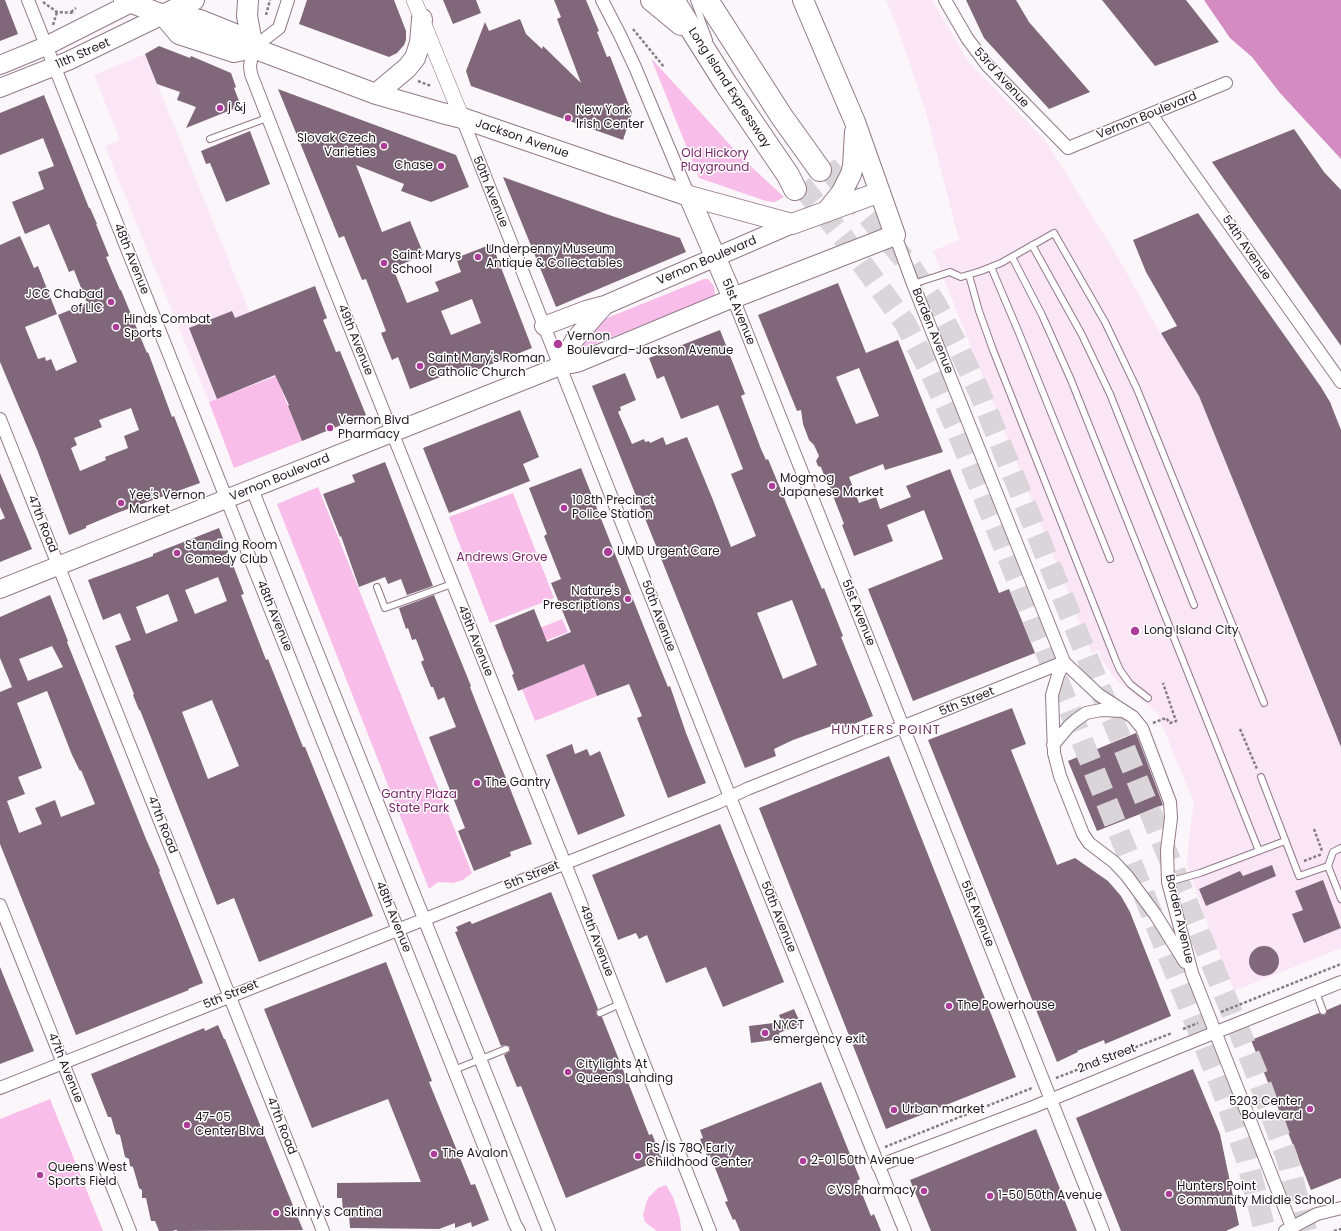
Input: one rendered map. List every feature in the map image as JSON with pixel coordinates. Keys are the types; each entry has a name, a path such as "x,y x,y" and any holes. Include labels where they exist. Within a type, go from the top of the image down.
{"highway":[{"path":"652,0 694,35"},
{"name":"Long Island Expressway","path":"673,0 726,84 795,183"},
{"path":"707,0 782,117 823,168 721,0"}],"main road":[{"path":"163,15 194,0"},
{"path":"248,0 247,16 253,48"},
{"name":"Borden Avenue","path":"804,0 855,122 895,235"},
{"name":"11th Street","path":"0,65 46,46 131,1"},
{"name":"Jackson Avenue","path":"131,1 163,15 200,20 237,35 253,48 376,94 442,114 462,118 689,196 792,224"},
{"name":"11th Street","path":"0,88 75,58 163,15"},
{"path":"376,94 407,68 415,58 420,43 422,19"},
{"path":"826,212 842,192 851,174 854,161 855,122"},
{"name":"Vernon Boulevard","path":"560,366 575,339 605,305 792,224 880,192"},
{"name":"51st Avenue","path":"689,196 733,298"},
{"name":"Vernon Boulevard","path":"0,589 560,366 577,363 733,298 895,235"},
{"path":"544,326 586,310 605,305"}],"street":[{"name":"48th Avenue","path":"28,0 519,1231"},
{"path":"253,48 279,28 288,0"},
{"name":"50th Avenue","path":"414,0 904,1231"},
{"name":"51st Avenue","path":"602,0 635,67 689,196"},
{"name":"53rd Avenue","path":"945,0 967,38 987,66 1068,148"},
{"name":"49th Avenue","path":"253,48 250,66 251,74 267,118 710,1231"},
{"name":"Vernon Boulevard","path":"1068,148 1226,83"},
{"name":"54th Avenue","path":"1151,114 1341,382"},
{"name":"Borden Avenue","path":"895,235 913,284 1064,662 1099,695 1124,711 1137,721 1142,728 1170,802 1171,818 1167,850 1168,882 1192,973 1288,1229"},
{"name":"51st Avenue","path":"733,298 1103,1231"},
{"name":"47th Road","path":"0,418 323,1231"},
{"path":"252,489 548,1231"},
{"name":"Borden Avenue","path":"1064,662 1052,695 1056,761 1060,776 1085,838 1089,843 1114,862 1131,881 1155,914 1192,973"},
{"name":"5th Street","path":"0,1088 1064,662"},
{"path":"1054,744 1069,726 1086,713 1101,710 1124,711"},
{"name":"47th Avenue","path":"0,905 130,1231"},
{"name":"2nd Street","path":"878,1166 1050,1100 1341,982"},
{"path":"1288,1229 1317,1214 1341,1208"}],"lane":[{"path":"694,0 726,84"},
{"path":"702,0 741,55"},
{"path":"210,139 267,118"},
{"path":"913,284 950,272 962,277 969,275 1012,257 1054,233 1116,343 1147,412 1264,703"},
{"path":"1032,245 1082,335 1110,394 1194,605"},
{"path":"1012,257 1045,322 1071,380 1259,852"},
{"path":"991,267 1022,339 1110,559"},
{"path":"969,275 993,350 1116,662 1130,684 1148,698"},
{"path":"377,587 385,608 452,584"},
{"path":"1261,777 1298,876 1328,866"},
{"path":"1168,882 1200,873 1285,842"},
{"path":"1341,848 1333,852 1328,866 1341,899"},
{"path":"1316,992 1323,1011"},
{"path":"600,1013 620,1004"},
{"path":"454,1070 506,1048"}],"path":[{"path":"42,0 57,12 77,13"},
{"path":"265,18 270,0"},
{"path":"71,12 76,8"},
{"path":"53,26 57,12"},
{"path":"632,27 664,67"},
{"path":"1142,728 1166,718 1170,723 1176,721 1163,683"},
{"path":"1240,729 1261,777"},
{"path":"1294,865 1323,854 1314,829"},
{"name":"2nd Street","path":"872,1152 1178,1031 1232,1007 1341,964"},
{"path":"1334,1231 1341,1229"}],"shaded area":[{"path":"886,0 932,0 968,61 1045,140 1119,259 1151,317 1199,396 1336,736 1341,742 1341,948 1234,991 1207,922 1187,864 1194,803 1157,712 1117,681 1103,662 1098,650 1092,653 933,251 959,240 926,112 899,32"},
{"path":"1204,0 1341,0 1341,159 1280,93 1252,57 1230,38"},
{"path":"145,54 275,375 209,402 105,146 120,140 94,75"}],"green space":[{"name":"Old Hickory Playground","path":"651,58 742,158 784,197 775,202 766,201 699,178"},
{"path":"704,279 708,279 714,286 715,295 710,298 580,350 577,344 597,322"},
{"path":"276,376 302,441 234,468 209,402"},
{"name":"Gantry Plaza State Park","path":"318,487 472,873 463,880 453,883 438,882 429,889 277,504"},
{"name":"Andrews Grove","path":"513,493 554,598 490,623 449,517"},
{"path":"562,619 568,632 507,656 501,644"},
{"path":"584,664 597,696 535,721 522,689"},
{"name":"Queens West Sports Field","path":"50,1099 103,1231 0,1231 0,1119"},
{"path":"666,1185 673,1197 680,1219 681,1231 657,1231 645,1222 643,1214 648,1198 658,1188"}],"building":[{"path":"0,0 5,0 18,34 0,41"},
{"path":"307,0 394,0 406,31 406,40 404,45 397,53 389,57 299,24"},
{"path":"443,0 476,0 481,13 453,24"},
{"path":"554,0 586,0 599,31 597,32 607,57 610,56 632,113 623,140 471,86 466,71 485,22 489,31 520,19 526,34 542,49 543,46 581,83 557,19 561,17"},
{"path":"966,0 1016,0 1029,22 1090,92 1049,109 984,38"},
{"path":"1102,0 1186,0 1219,42 1155,66"},
{"path":"159,46 190,58 191,56 231,73 236,87 234,88 241,106 186,128 196,107 177,100 180,92 157,84 145,54"},
{"path":"278,89 456,155 469,187 431,202 401,191 404,184 356,165 382,232 410,221 424,255 393,268 407,303 439,291 435,282 461,272 456,258 492,244 532,348 469,373 466,367 410,389 398,357 392,360 381,333 386,331 366,279 362,280 344,236 339,238","holes":["472,299 481,323 451,335 441,311"]},
{"path":"44,95 89,208 97,224 109,256 106,257 147,353 148,352 172,417 174,416 200,483 117,513 69,535 38,452 0,362 0,245 20,236 34,268 38,266 57,314 25,327 38,359 45,357 46,361 51,359 56,371 77,362 58,315 87,303 74,270 69,272 49,224 25,234 12,202 44,189 38,172 54,166 43,138 0,155 0,113","holes":["131,408 139,430 124,436 128,448 105,457 106,460 80,471 71,448 77,445 74,438 102,427 99,420"]},
{"path":"1294,129 1324,172 1341,190 1341,346 1212,162"},
{"path":"250,131 270,184 226,202 210,163 206,164 201,151"},
{"path":"503,177 612,216 680,238 686,252 556,307"},
{"path":"1198,213 1321,387 1330,402 1341,430 1341,747 1199,396 1161,333 1177,326 1146,272 1133,240"},
{"path":"838,283 866,353 898,340 943,452 885,470 883,464 849,477 859,503 876,497 880,509 911,497 906,486 950,469 999,593 1009,589 1035,653 913,701 868,589 943,559 924,510 887,525 893,541 854,556 842,525 844,524 825,475 816,461 819,456 814,445 809,440 803,424 801,410 797,411 758,315","holes":["859,368 879,416 856,424 836,377"]},
{"path":"315,286 327,318 323,320 336,352 340,351 366,415 302,441 288,406 289,405 275,375 217,399 189,328 232,311 235,318"},
{"path":"720,330 745,394 741,396 761,449 766,460 768,459 822,589 824,588 843,636 841,637 873,716 842,729 840,723 793,740 774,749 776,756 745,768 592,386 625,373 636,400 620,407 621,410 618,412 632,444 644,439 645,442 649,441 650,443 663,437 666,445 687,437 731,547 756,536 731,474 743,469 718,405 681,419 664,376 657,379 649,358","holes":["792,600 817,665 783,679 757,613"]},
{"path":"520,410 539,457 523,464 530,481 449,513 423,448"},
{"path":"385,462 433,586 407,595 401,579 388,584 385,577 359,587 341,536 340,537 323,494 355,482 352,475"},
{"path":"581,468 668,687 670,686 686,733 706,783 668,798 637,718 642,716 629,684 597,696 584,664 518,691 512,675 514,674 495,625 534,609 547,642 571,632 551,583 561,579 544,536 547,534 529,488"},
{"path":"0,473 32,549 0,562 0,520 5,518 0,507"},
{"path":"219,528 244,594 241,595 266,660 268,659 303,747 305,747 373,916 259,962 234,898 217,905 133,695 134,694 115,646 131,640 120,613 103,620 88,580 153,556 153,554","holes":["218,577 227,601 195,614 185,590","168,594 178,621 146,634 136,607","212,700 239,766 208,779 182,712"]},
{"path":"50,595 68,641 67,642 160,871 159,872 203,983 76,1035 0,844 0,692 12,687 0,658 0,617","holes":["52,646 63,667 28,681 19,659","47,691 72,755 80,771 81,770 95,804 61,817 55,800 35,808 42,824 19,833 7,801 25,794 18,777 42,768 17,703"]},
{"name":"The Gantry","path":"434,595 532,844 510,852 511,856 474,871 458,831 465,828 429,737 456,727 444,697 438,700 433,687 431,687 421,662 424,660 416,639 412,640 408,628 406,629 399,608"},
{"path":"1012,708 1026,744 1011,750 1057,865 1075,858 1108,881 1121,896 1130,912 1171,1016 1105,1044 1104,1040 1077,1051 1078,1052 1057,1062 928,740"},
{"path":"1136,733 1163,805 1097,831 1068,761"},
{"path":"572,744 575,754 587,749 590,756 600,751 625,816 578,835 546,755"},
{"path":"889,756 1016,1077 886,1129 759,808"},
{"path":"720,824 784,982 723,1007 706,967 666,983 647,935 639,939 636,933 618,940 592,875"},
{"path":"1272,865 1276,876 1206,906 1199,889 1240,871 1243,876"},
{"path":"1323,880 1341,928 1304,943 1292,914 1303,910 1295,891"},
{"name":"Citylights At Queens Landing","path":"551,892 598,1009 596,1014 598,1017 602,1017 649,1135 652,1134 662,1159 566,1198 521,1086 517,1087 504,1055 510,1051 510,1047 506,1045 501,1046 455,932 458,931 456,927 470,921 472,924"},
{"path":"1264,946 1270,947 1278,955 1278,967 1270,975 1264,976 1258,975 1250,967 1249,961 1250,955 1258,947"},
{"path":"386,962 432,1081 429,1082 471,1185 475,1184 489,1220 472,1227 471,1222 455,1228 455,1223 439,1229 350,1228 349,1214 343,1214 342,1198 337,1198 337,1183 421,1182 388,1099 312,1128 264,1009"},
{"path":"0,967 34,1051 0,1064"},
{"name":"5203 Center Boulevard","path":"1341,1004 1341,1178 1311,1190 1251,1040 1319,1013 1325,1015 1327,1010"},
{"path":"794,1009 799,1020 803,1019 804,1023 779,1033 780,1039 751,1043 749,1026 782,1022 779,1015"},
{"name":"47-05 Center Blvd","path":"218,1025 303,1230 159,1231 155,1221 151,1221 146,1198 142,1198 142,1190 139,1188 133,1167 130,1166 129,1159 125,1157 120,1135 116,1134 111,1117 108,1117 91,1074 204,1028 205,1031"},
{"name":"Hunters Point Community Middle School","path":"1193,1069 1220,1134 1239,1225 1226,1231 1121,1231 1076,1118"},
{"name":"2-01 50th Avenue","path":"821,1082 860,1179 857,1181 871,1216 874,1214 881,1231 740,1231 725,1202 728,1201 710,1155 707,1156 700,1139 703,1138 700,1130"},
{"name":"1-50 50th Avenue","path":"1036,1129 1077,1231 931,1231 910,1180"}],"tunnel":[{"path":"826,166 910,266 935,303 979,391 1256,1072 1287,1158 1306,1231"},
{"path":"801,185 843,237 905,323 931,373 955,425 1221,1086 1247,1160 1265,1231"}],"place":[{"name":"j &j","path":"220,108"},
{"name":"New York Irish Center","path":"568,118"},
{"name":"Slovak Czech Varieties","path":"384,146"},
{"name":"Chase","path":"441,166"},
{"name":"Underpenny Museum Antique & Collectables","path":"478,257"},
{"name":"Saint Marys School","path":"384,263"},
{"name":"JCC Chabad of LIC","path":"111,302"},
{"name":"Hinds Combat Sports","path":"116,327"},
{"name":"Vernon Boulevard–Jackson Avenue","path":"558,344"},
{"name":"Saint Mary's Roman Catholic Church","path":"420,366"},
{"name":"Vernon Blvd Pharmacy","path":"330,428"},
{"name":"Mogmog Japanese Market","path":"772,486"},
{"name":"Yee's Vernon Market","path":"121,503"},
{"name":"108th Precinct Police Station","path":"564,508"},
{"name":"UMD Urgent Care","path":"608,552"},
{"name":"Standing Room Comedy Club","path":"177,553"},
{"name":"Nature's Prescriptions","path":"628,599"},
{"name":"Long Island City","path":"1135,631"},
{"name":"The Gantry","path":"477,783"},
{"name":"The Powerhouse","path":"949,1006"},
{"name":"NYCT emergency exit","path":"765,1033"},
{"name":"Citylights At Queens Landing","path":"568,1072"},
{"name":"5203 Center Boulevard","path":"1310,1109"},
{"name":"Urban market","path":"894,1110"},
{"name":"47-05 Center Blvd","path":"187,1125"},
{"name":"The Avalon","path":"434,1154"},
{"name":"PS/IS 78Q Early Childhood Center","path":"638,1156"},
{"name":"2-01 50th Avenue","path":"803,1161"},
{"name":"Queens West Sports Field","path":"40,1175"},
{"name":"CVS Pharmacy","path":"924,1191"},
{"name":"Hunters Point Community Middle School","path":"1169,1194"},
{"name":"1-50 50th Avenue","path":"990,1196"},
{"name":"Skinny's Cantina","path":"276,1213"}],"district":[{"name":"HUNTERS POINT","path":"886,731"}]}
